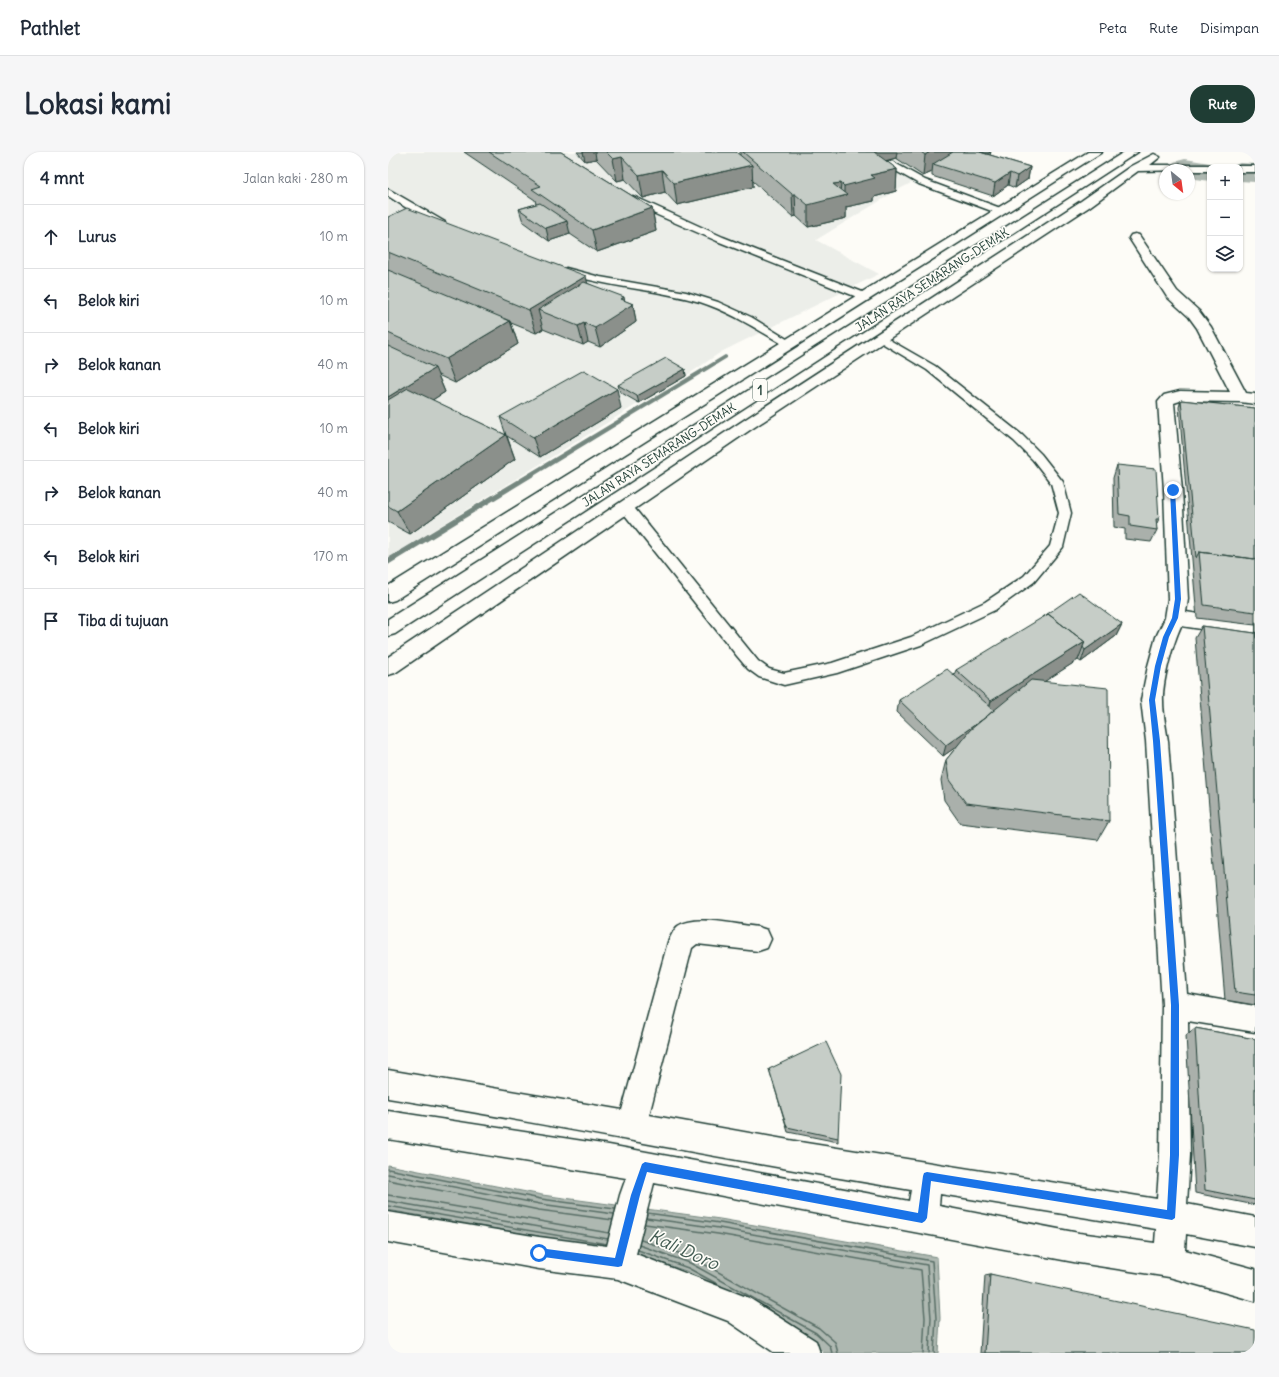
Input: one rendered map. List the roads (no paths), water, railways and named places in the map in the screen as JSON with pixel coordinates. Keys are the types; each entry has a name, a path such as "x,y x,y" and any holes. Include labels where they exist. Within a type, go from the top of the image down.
{"main road":[{"name":"JALAN RAYA SEMARANG-DEMAK","path":"388,595 1096,152"},
{"name":"JALAN RAYA SEMARANG-DEMAK","path":"388,629 1132,152"},
{"path":"1140,152 1181,164"},
{"path":"388,667 626,507 1085,204 1123,176 1154,157"},
{"path":"1113,164 1138,168 1159,168"},
{"path":"1195,167 1207,168"},
{"path":"1243,168 1255,168"},
{"path":"1036,190 1060,197"},
{"path":"1136,238 1140,247 1172,294 1194,314 1204,327 1242,394 1180,396 1170,398 1166,402 1173,490 1177,591 1175,618 1166,637 1158,666 1152,700 1157,741 1175,1005 1175,1155 1169,1261"},
{"path":"1175,618 1255,630"},
{"path":"632,1126 681,942 686,935 697,932 758,939"},
{"path":"1175,1005 1255,1019"},
{"path":"388,1084 462,1095 807,1158 1172,1215 1255,1232"},
{"path":"388,1125 645,1167 1079,1248 1169,1261 1255,1285"},
{"path":"619,1259 635,1195 645,1167"},
{"path":"922,1218 927,1176"},
{"path":"388,1227 539,1253 619,1259 738,1309 804,1353"}],"lane":[{"path":"890,164 922,182 1000,211"},
{"path":"388,192 427,217 447,225"},
{"path":"623,193 649,208 720,239 866,297"},
{"path":"558,268 586,278 668,292 704,300 734,312 790,344"},
{"path":"626,507 753,665 764,673 784,679 832,669 916,641 990,606 1029,579 1056,547 1065,513 1057,482 1037,457 1018,438 931,368 881,338"}],"water":[{"name":"Kali Doro","path":"388,1165 542,1195 720,1219 937,1257 940,1318 938,1353 824,1353 812,1341 686,1271 630,1252 388,1210"}],"waterway":[{"path":"1195,170 1207,172"},
{"path":"1243,172 1255,173"},
{"path":"388,562 725,357"}]}
